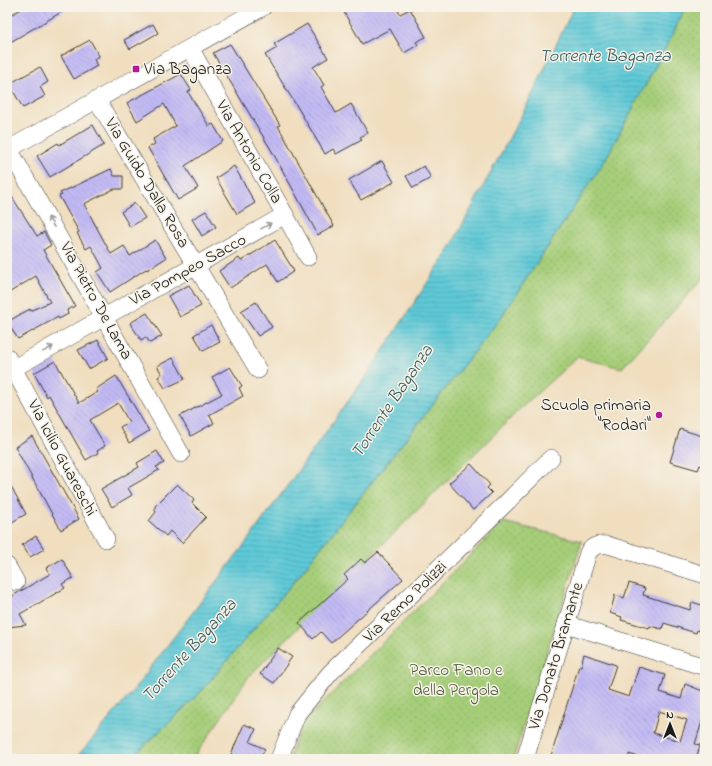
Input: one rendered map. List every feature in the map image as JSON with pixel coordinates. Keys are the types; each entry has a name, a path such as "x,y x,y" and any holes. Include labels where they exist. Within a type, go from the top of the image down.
{"street":[{"path":"8,150 263,7"},
{"name":"Via Antonio Colla","path":"190,48 308,257"},
{"name":"Via Guido Dalla Rosa","path":"97,100 258,370"},
{"name":"Via Pietro De Lama","path":"8,150 105,317 181,454"},
{"name":"Via Pompeo Sacco","path":"9,366 105,317 285,215"},
{"name":"Via Icilio Guareschi","path":"9,366 106,539"},
{"name":"Via Remo Polizzi","path":"279,759 297,714 330,673 444,564 551,458"},
{"name":"Via Donato Bramante","path":"525,759 588,553 591,548 596,545 608,545 705,575"},
{"path":"7,566 16,582"},
{"path":"566,624 705,667"}],"green space":[{"path":"685,7 705,7 705,276 622,368 577,357 520,409 249,676 193,759 130,759 197,696 297,578 499,320 604,162 675,30"},
{"name":"Parco Fano e della Pergola","path":"503,522 582,541 513,759 289,759 302,723"}],"water":[{"name":"Torrente Baganza","path":"574,7 685,7 675,30 604,162 499,320 297,578 197,696 130,759 75,759 128,697 251,536 367,375 450,248 527,105"}],"building":[{"path":"25,7 70,7 7,44 7,17"},
{"path":"341,7 396,7 400,14 410,9 426,37 416,42 418,45 404,53 390,29 362,44"},
{"path":"153,24 158,33 130,49 124,40"},
{"path":"307,24 328,58 313,67 324,85 321,87 336,113 351,104 368,133 360,137 362,140 336,154 333,149 325,154 265,55 277,48 274,44"},
{"path":"90,40 99,56 94,59 97,66 74,79 61,56"},
{"path":"230,44 280,125 278,126 334,226 318,235 273,153 213,53"},
{"path":"40,67 48,82 40,87 45,96 23,108 9,84"},
{"path":"181,74 191,90 188,92 209,126 213,124 223,141 185,166 198,188 178,200 148,148 155,144 153,139 176,126 164,104 137,121 127,103"},
{"path":"93,125 104,145 50,177 37,156 58,143 59,145"},
{"path":"382,161 394,182 361,200 349,180"},
{"path":"234,166 255,203 237,214 216,178"},
{"path":"424,166 431,178 413,188 406,176"},
{"path":"111,169 114,176 123,176 123,189 114,189 84,204 111,254 124,246 130,256 155,240 166,258 110,292 97,272 103,268 91,246 86,249 77,233 79,232 59,196 62,195 60,193"},
{"path":"7,189 37,236 44,232 51,245 43,250 75,306 67,310 68,314 59,319 58,317 18,339 7,322 30,309 30,311 50,302 36,276 7,294"},
{"path":"135,203 145,218 130,227 121,212"},
{"path":"206,211 216,227 202,236 192,219"},
{"path":"275,240 294,271 278,282 267,264 230,288 219,271 239,258 241,261"},
{"path":"189,285 201,306 180,317 168,296"},
{"path":"256,302 272,327 258,336 241,311"},
{"path":"147,313 162,336 150,343 146,337 141,340 130,323"},
{"path":"211,325 220,342 203,351 194,335"},
{"path":"98,340 108,358 89,369 78,350"},
{"path":"173,358 185,379 165,388 158,377 162,374 157,366"},
{"path":"55,361 79,403 98,392 96,389 116,376 149,431 129,443 120,427 129,422 118,403 90,420 105,446 97,451 98,453 86,460 49,395 47,397 34,373"},
{"path":"230,367 242,386 239,388 243,396 209,415 214,423 191,436 180,416 222,394 212,377"},
{"path":"680,429 705,437 705,467 700,465 698,470 670,462"},
{"path":"32,436 79,519 61,530 15,447"},
{"path":"157,451 164,463 156,467 159,470 128,488 132,495 112,507 101,489 139,467 137,463"},
{"path":"471,464 490,485 487,488 492,493 473,510 449,483"},
{"path":"7,479 26,514 7,525"},
{"path":"177,484 194,500 192,503 206,517 182,543 170,531 166,536 149,521 156,512 155,506"},
{"path":"36,536 44,549 30,557 22,545"},
{"path":"378,552 403,579 331,643 321,632 313,639 299,623 348,579 344,575 361,559 365,563"},
{"path":"62,559 73,578 62,584 65,588 20,614 26,625 7,627 7,599 50,574 46,568"},
{"path":"629,583 645,588 643,595 690,610 692,602 705,606 705,633 697,630 696,633 664,623 662,629 650,626 649,628 621,620 622,617 610,613 615,595 624,598"},
{"path":"278,648 292,657 274,683 260,674"},
{"path":"584,654 616,665 608,690 629,697 639,667 665,675 660,692 681,699 685,684 705,692 705,712 695,744 700,745 696,759 645,759 629,754 629,759 550,759 579,666 581,666","holes":["659,711 687,720 680,741 653,733"]},
{"path":"244,724 256,729 250,742 265,749 260,759 229,759"}],"place":[{"name":"Via Baganza","path":"136,69"},
{"name":"Scuola primaria \"Rodari\"","path":"659,415"}]}
